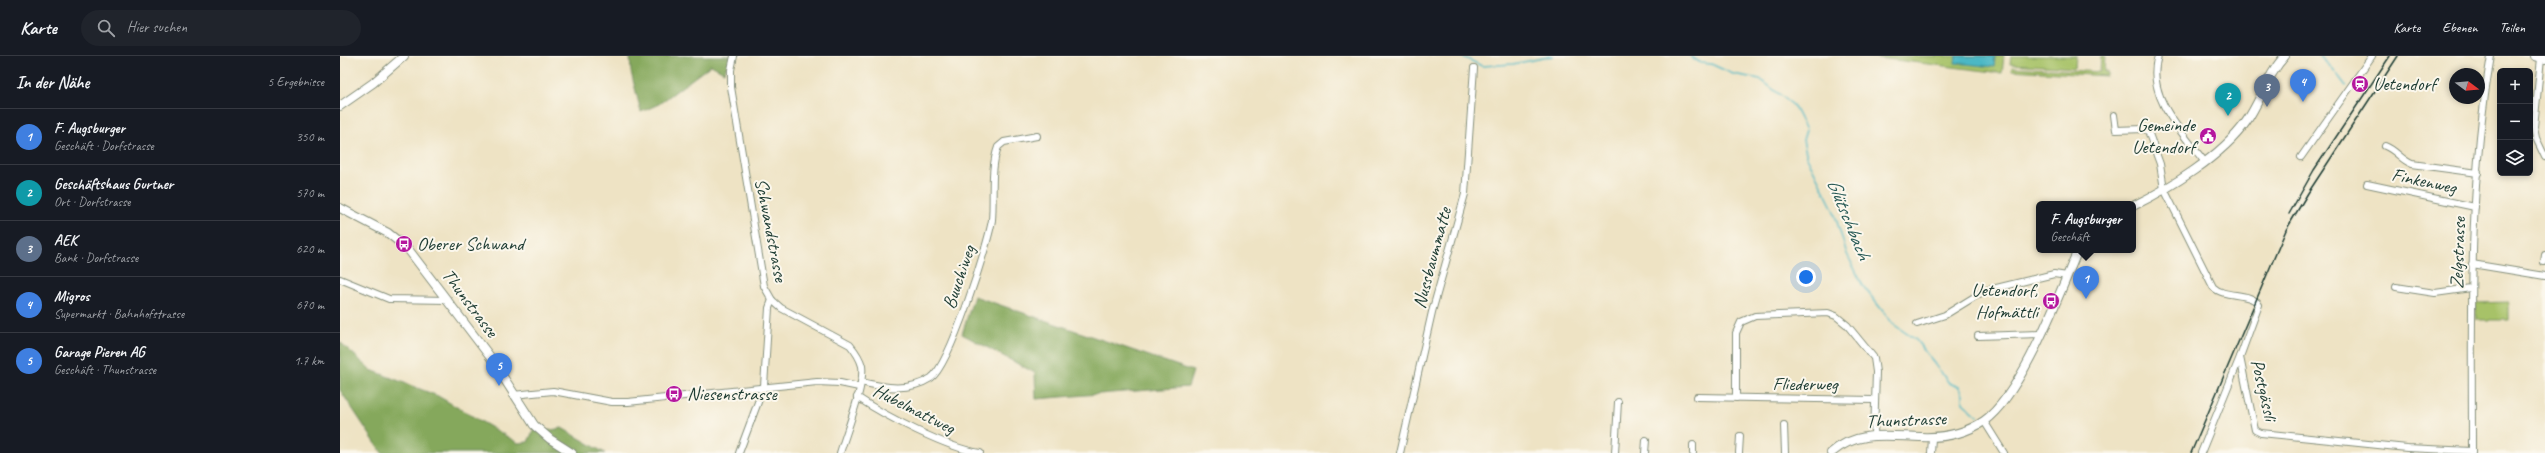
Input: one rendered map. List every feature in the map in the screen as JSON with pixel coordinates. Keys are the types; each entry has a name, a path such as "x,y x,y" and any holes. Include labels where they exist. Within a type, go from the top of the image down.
{"main road":[{"path":"340,106 378,79 404,56"},
{"path":"2136,204 2164,189 2204,161 2242,126 2271,74 2285,56"},
{"name":"Thunstrasse","path":"340,208 401,242 448,300 491,358 534,425 550,439 572,453"},
{"name":"Thunstrasse","path":"1831,453 1853,440 1874,435 1932,438 1963,432 1984,421 2009,394 2041,334 2077,253"}],"street":[{"name":"Schwandstrasse","path":"734,56 730,77 734,110 762,280 772,300 786,311 850,345 860,361 860,385 840,453"},
{"path":"2158,56 2155,72 2158,90 2173,120 2204,161"},
{"path":"2301,157 2372,56"},
{"name":"Zelgstrasse","path":"2472,452 2472,264 2478,173 2491,56"},
{"path":"2540,58 2535,132 2545,157"},
{"name":"Nussbaummatte","path":"1400,453 1422,367 1432,312 1466,186 1474,68"},
{"path":"2114,115 2116,130 2144,129 2148,131 2160,164 2164,189"},
{"name":"Buuchiweg","path":"860,385 896,389 927,380 937,373 956,332 988,237 998,147 1004,142 1037,136"},
{"path":"2385,146 2395,150 2405,161 2412,164 2478,173"},
{"name":"Finkenweg","path":"2367,184 2475,207"},
{"name":"Postgässli","path":"2164,189 2213,287 2220,292 2253,300 2259,305 2240,357 2255,430 2261,433 2407,448 2472,452"},
{"path":"2544,262 2545,254"},
{"path":"2472,264 2545,276"},
{"path":"1917,324 1946,315 1984,291 2054,274 2067,276"},
{"path":"340,279 389,299 448,300"},
{"path":"2396,287 2435,293 2471,288"},
{"path":"739,453 764,386 769,308 772,300"},
{"path":"1736,398 1736,334 1741,322 1756,316 1820,313 1836,316 1842,319 1871,354 1876,366 1874,435"},
{"path":"1978,336 2041,334"},
{"path":"2201,453 2240,357"},
{"path":"514,394 553,391 602,400 628,402 764,386 823,382 860,385"},
{"name":"Hubelmattweg","path":"857,397 871,406 958,448 980,453"},
{"name":"Fliederweg","path":"1697,397 1874,400"},
{"path":"1615,453 1618,402"},
{"path":"1984,421 2004,453"},
{"path":"1784,425 1784,453"},
{"path":"1739,453 1740,436"},
{"path":"1931,453 1932,438"},
{"path":"1645,453 1646,440"},
{"path":"1693,445 1693,453"}],"green space":[{"path":"630,56 732,56 724,72 711,65 659,104 641,112 631,72"},
{"path":"1862,56 2004,56 2002,73"},
{"path":"2011,56 2076,56 2075,68 2010,64"},
{"path":"2101,56 2105,56 2104,72 2107,72 2107,76 2011,70 2012,67 2100,72"},
{"path":"974,296 1193,371 1188,387 1036,399 1035,373 962,334"},
{"path":"2509,302 2509,320 2476,320 2476,303"},
{"path":"340,342 371,370 438,396 518,443 528,442 534,429 540,432 562,428 605,453 382,453 340,390"}],"water":[{"path":"1956,56 1995,56 1994,67 1955,63"}],"waterway":[{"name":"Glütschbach","path":"1461,56 1482,66 1513,64 1553,56"},
{"name":"Glütschbach","path":"1690,56 1701,63 1711,64 1733,74 1760,79 1793,105 1806,130 1803,140 1807,157 1833,209 1847,254 1863,286 1893,324 1916,340 1949,383 1959,387 1963,394 1963,403 1978,416"},
{"path":"2319,56 2333,69 2346,86"}],"railway":[{"path":"2289,214 2314,170 2390,56"},
{"path":"2191,453 2286,230 2308,193 2398,56"}],"place":[{"name":"Uetendorf","path":"2360,84"},
{"name":"Migros","path":"2303,102"},
{"name":"AEK","path":"2267,107"},
{"name":"Geschäftshaus Gurtner","path":"2228,116"},
{"name":"Gemeinde Uetendorf","path":"2208,136"},
{"name":"Oberer Schwand","path":"404,244"},
{"name":"F. Augsburger","path":"2086,299"},
{"name":"Uetendorf, Hofmättli","path":"2051,301"},
{"name":"Garage Pieren AG","path":"499,386"},
{"name":"Niesenstrasse","path":"674,394"}]}
